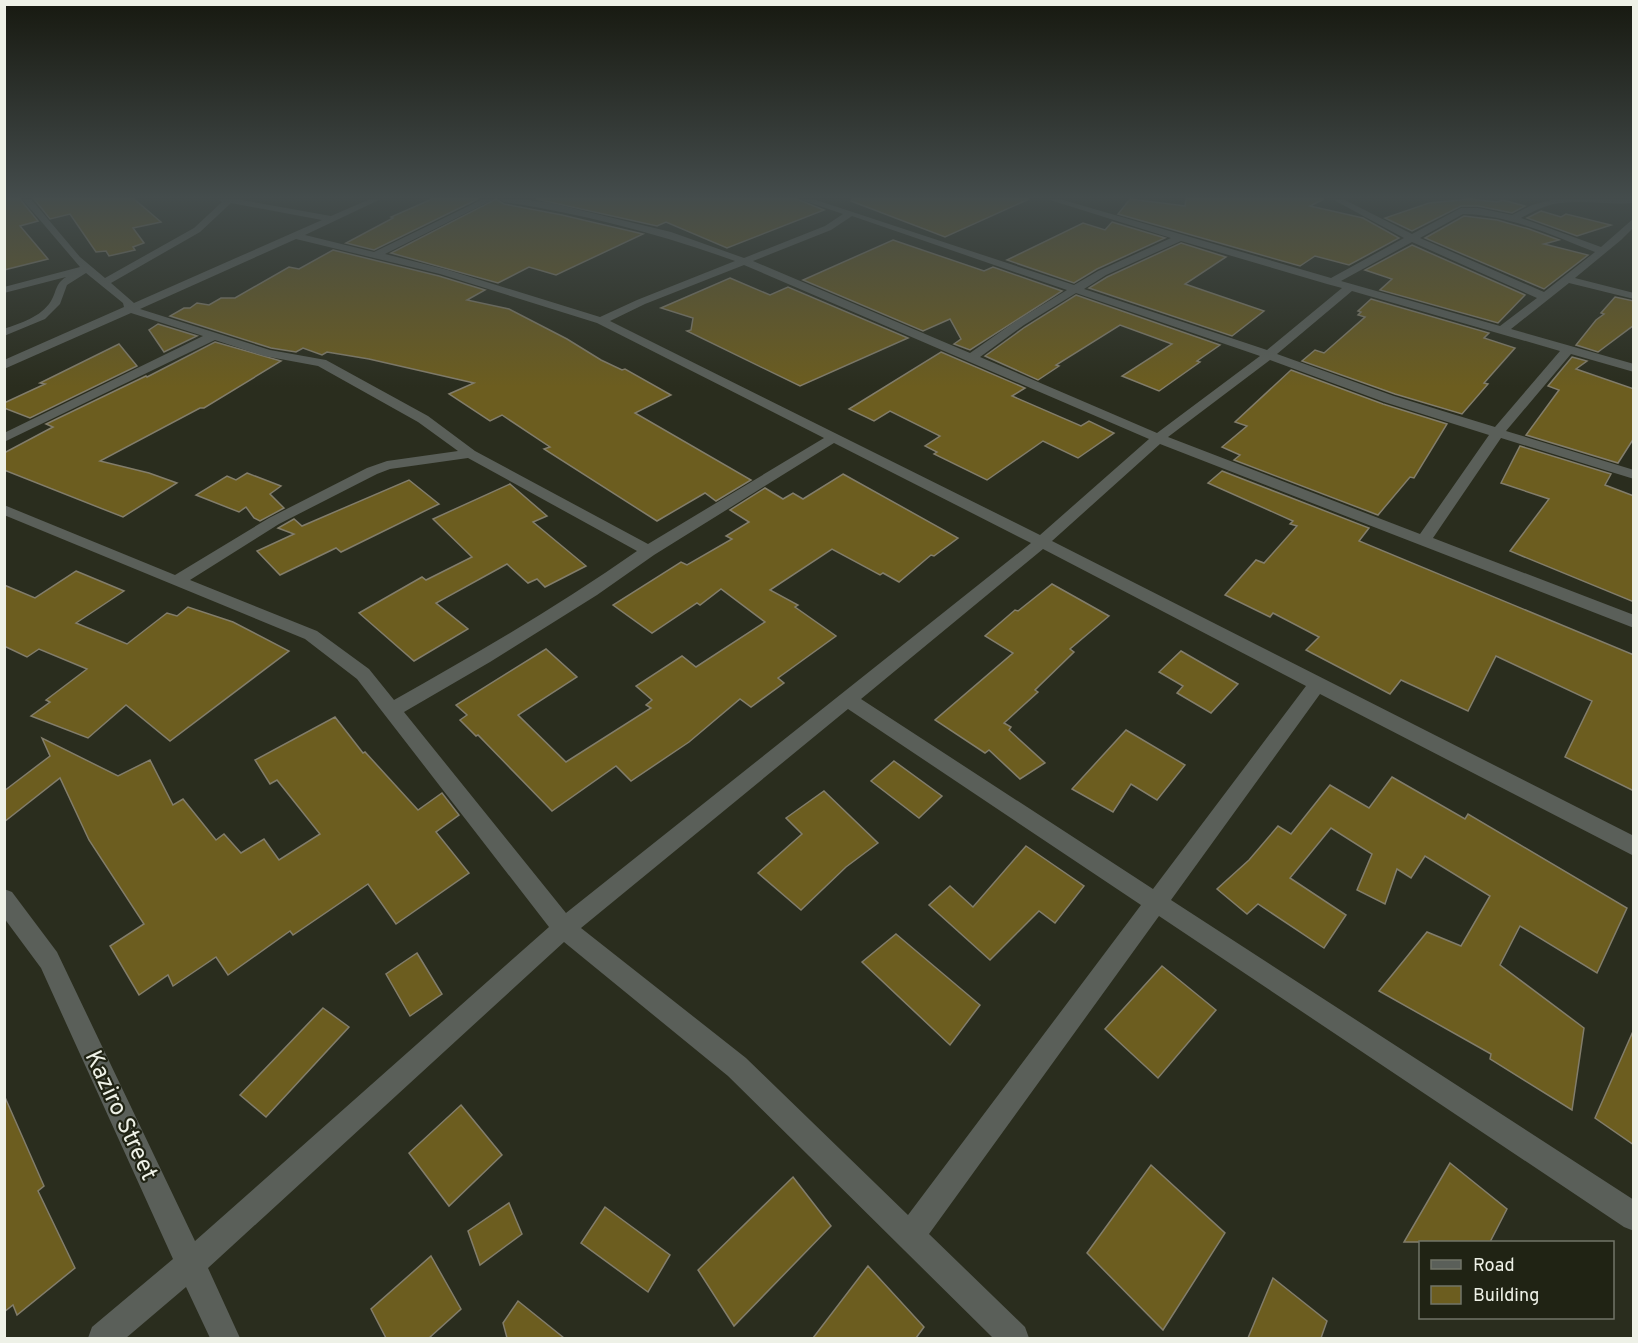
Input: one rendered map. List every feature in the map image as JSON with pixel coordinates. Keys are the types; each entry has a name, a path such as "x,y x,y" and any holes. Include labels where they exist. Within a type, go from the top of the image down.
{"street":[{"path":"80,262 128,302 130,309"},
{"path":"103,283 141,262"},
{"path":"4,365 236,262"},
{"path":"402,262 444,272 601,321 1042,542 1634,847"},
{"path":"601,321 641,302 742,262"},
{"path":"746,262 1158,438 1634,622"},
{"path":"996,262 1269,355 1389,399 1634,475"},
{"path":"971,358 1020,323 1102,273 1127,262"},
{"path":"1261,262 1634,368"},
{"path":"1331,282 1367,262"},
{"path":"1466,262 1545,297"},
{"path":"1502,330 1589,262"},
{"path":"4,290 86,268"},
{"path":"4,333 36,321 60,299 62,284 86,268"},
{"path":"1568,279 1634,296"},
{"path":"103,1338 189,1264 564,928 1042,542 1158,438 1269,355 1350,287"},
{"path":"130,309 268,353 322,363 423,419 470,454 648,551"},
{"path":"4,438 215,335"},
{"path":"1424,540 1498,432 1568,349"},
{"path":"393,710 581,597 648,551 835,437"},
{"path":"177,581 274,521 372,471 408,462 470,454"},
{"path":"4,509 311,635 363,674 564,928 737,1067 1014,1338"},
{"path":"910,1236 1317,684"},
{"path":"847,699 1155,904 1634,1216"},
{"name":"Kaziro Street","path":"4,900 49,960 225,1338"}],"building":[{"path":"4,262 37,262 4,270"},
{"path":"312,262 381,262 485,290 467,300 509,309 567,339 601,360 622,370 625,369 671,395 635,413 751,480 716,501 705,493 657,521 544,449 550,447 502,415 490,421 449,394 474,383 369,359 327,352 322,355 303,348 296,352 271,348 170,316 197,303 209,305 221,298 235,298 289,267 299,269"},
{"path":"422,262 584,262 556,275 529,267 498,283"},
{"path":"844,262 957,262 984,271 993,267 1062,291 970,350 954,344 961,339 950,319 923,331 803,280"},
{"path":"1012,262 1113,262 1074,283"},
{"path":"1140,262 1219,262 1185,284 1264,311 1232,336 1089,288"},
{"path":"1285,262 1306,262 1300,266"},
{"path":"1336,262 1355,262 1349,265"},
{"path":"1381,262 1450,262 1525,295 1498,323 1380,290 1392,279 1365,270"},
{"path":"1480,262 1579,262 1544,289"},
{"path":"730,278 770,295 788,287 908,338 800,386 687,331 691,330 693,318 661,308"},
{"path":"1076,295 1220,345 1159,391 1122,376 1172,344 1120,325 1056,365 1059,366 1038,380 985,356 1025,327"},
{"path":"1615,297 1634,301 1634,325 1598,352 1576,345 1596,320 1604,314 1601,313"},
{"path":"1371,299 1489,333 1484,338 1515,348 1484,383 1488,384 1462,414 1395,394 1302,361 1315,350 1324,353 1365,317 1358,315 1361,312 1358,311"},
{"path":"158,324 197,336 164,352 149,330"},
{"path":"215,342 281,361 204,408 200,408 100,461 149,473 177,483 123,517 4,470 4,453 53,427 46,424 147,377"},
{"path":"119,344 137,366 30,418 4,408 4,403 45,384 40,383"},
{"path":"941,352 1025,388 1012,396 1081,426 1089,421 1114,433 1078,458 1043,441 987,480 934,454 937,452 925,446 940,436 890,411 874,421 849,409"},
{"path":"1572,357 1587,361 1576,369 1634,389 1634,438 1618,463 1526,435 1559,390 1548,386"},
{"path":"1291,370 1383,404 1447,424 1414,478 1410,477 1378,515 1234,460 1240,455 1222,447 1247,426 1235,422"},
{"path":"1520,446 1611,474 1605,485 1634,496 1634,602 1510,551 1549,499 1501,483"},
{"path":"1222,471 1369,528 1359,541 1634,655 1634,791 1565,757 1592,701 1496,656 1468,711 1401,680 1390,694 1306,650 1319,637 1273,613 1270,617 1225,595 1256,560 1264,563 1297,526 1290,524 1293,521 1208,483"},
{"path":"247,473 281,486 270,494 284,508 260,521 254,518 246,507 239,512 196,495 227,476 236,480"},
{"path":"843,474 958,538 934,556 931,555 899,582 883,573 880,575 832,549 770,590 798,605 795,607 836,636 778,678 784,683 751,707 740,699 689,742 631,781 616,766 552,811 478,735 476,736 460,720 467,715 456,705 546,649 577,677 518,715 566,762 651,708 646,705 652,700 636,686 682,656 696,667 765,622 721,589 700,605 697,603 652,633 613,605 681,562 687,565 732,539 726,536 749,522 730,510 765,488 783,499 793,493 803,499"},
{"path":"409,480 439,504 341,552 336,548 280,575 257,551 294,534 278,528 294,519 302,526"},
{"path":"510,484 547,516 533,522 586,566 545,587 537,579 528,583 507,564 436,603 468,629 414,661 359,613 422,577 426,580 472,557 433,519"},
{"path":"76,571 124,591 76,623 127,644 167,613 177,616 188,607 233,622 289,651 170,741 126,705 88,738 31,716 50,702 46,700 87,669 39,649 27,657 4,646 4,585 35,598"},
{"path":"1052,584 1109,616 1070,649 1074,652 1035,690 1038,692 1004,723 1011,727 1009,730 1045,763 1020,779 989,750 985,753 935,720 1013,653 985,636 1015,610 1018,611"},
{"path":"1181,651 1238,684 1211,713 1177,693 1183,686 1159,672"},
{"path":"335,717 363,753 365,752 418,810 442,793 459,815 436,832 469,873 396,924 368,884 293,935 290,931 228,975 216,957 173,986 168,975 139,995 110,946 144,924 89,840 60,778 4,822 4,791 50,756 42,738 118,776 150,760 173,805 183,799 216,840 224,834 241,853 264,839 279,860 320,834 277,780 270,784 255,760"},
{"path":"1126,730 1185,765 1157,800 1131,784 1113,812 1072,789"},
{"path":"894,761 942,796 919,818 871,781"},
{"path":"1392,777 1465,819 1468,814 1627,908 1597,973 1520,926 1500,965 1584,1028 1572,1110 1490,1059 1491,1054 1379,991 1427,932 1461,946 1490,896 1425,856 1411,878 1397,869 1385,904 1357,890 1372,854 1331,828 1290,878 1346,915 1324,948 1258,904 1247,914 1217,889 1249,860 1278,826 1291,834 1330,785 1369,808"},
{"path":"824,791 878,843 846,867 801,910 758,873 802,834 786,818"},
{"path":"1026,846 1084,886 1055,923 1039,911 990,960 929,905 950,886 973,907"},
{"path":"896,934 980,1005 950,1045 862,962"},
{"path":"417,953 442,994 410,1016 386,974"},
{"path":"1162,966 1216,1010 1158,1078 1105,1029"},
{"path":"323,1008 349,1027 266,1117 240,1095"},
{"path":"1634,1029 1634,1145 1595,1118"},
{"path":"4,1095 44,1186 38,1191 75,1268 17,1315 13,1305 4,1312"},
{"path":"461,1105 502,1155 449,1206 409,1153"},
{"path":"1450,1163 1507,1209 1491,1241 1404,1242"},
{"path":"1151,1165 1225,1233 1163,1330 1087,1253"},
{"path":"793,1177 831,1226 734,1326 698,1270"},
{"path":"509,1203 522,1234 480,1265 468,1231"},
{"path":"605,1207 670,1255 648,1292 581,1243"},
{"path":"431,1256 461,1309 429,1338 386,1338 371,1309"},
{"path":"868,1266 924,1327 916,1338 813,1338"},
{"path":"1273,1278 1327,1321 1321,1338 1248,1338"},
{"path":"518,1301 564,1338 507,1338 503,1323"}]}
